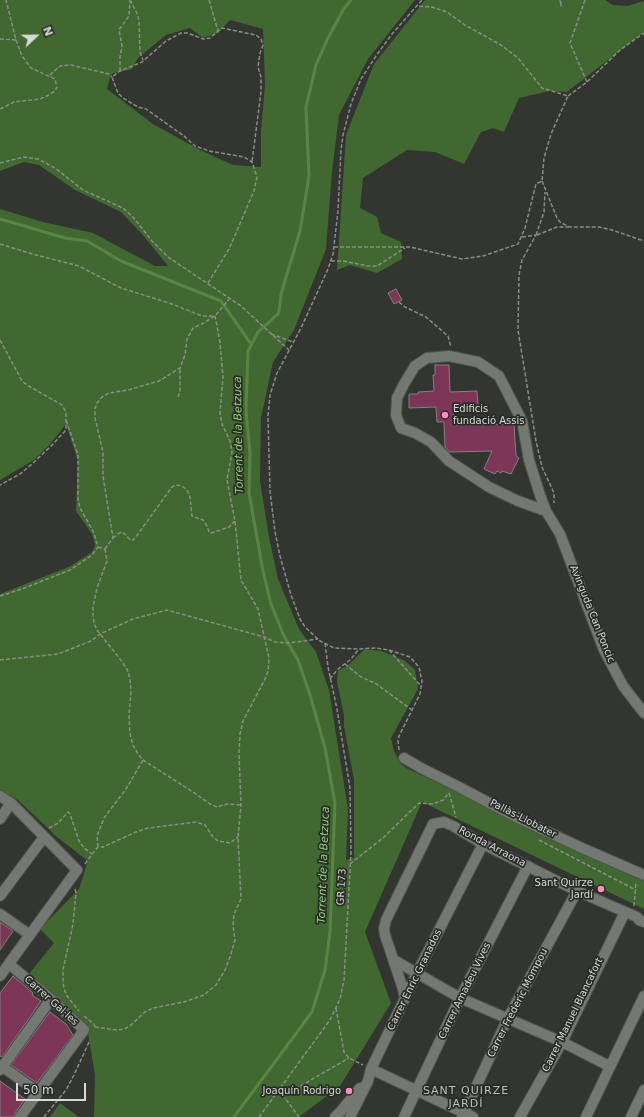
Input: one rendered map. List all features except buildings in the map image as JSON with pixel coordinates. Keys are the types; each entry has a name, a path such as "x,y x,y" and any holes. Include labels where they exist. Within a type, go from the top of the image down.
{"street":[{"name":"Avinguda Can Poncic","path":"550,508 518,501 490,486 449,460 431,442 415,433 401,428 396,415 397,398 415,366 426,358 449,356 478,362 499,376 522,421 529,460 550,508 604,650 623,686 644,713"},
{"name":"Pallàs-Llobater","path":"404,758 555,835 641,874"},
{"path":"0,796 11,803 45,832 80,868 0,975"},
{"path":"0,819 11,803"},
{"name":"Ronda Arraona","path":"394,960 385,935 384,929 386,920 432,824 444,822 483,844 577,891 637,917"},
{"path":"0,896 45,832"},
{"name":"Carrer Enric Granados","path":"350,1117 368,1081 371,1069 417,973 483,844"},
{"name":"Carrer Amadeu Vives","path":"404,1117 460,998 528,866"},
{"name":"Carrer Frederic Mompou","path":"467,1116 508,1018 577,891"},
{"path":"0,914 30,935"},
{"name":"Carrer Manuel Blancafort","path":"520,1117 562,1042 637,917"},
{"path":"394,960 460,998 562,1042 609,1066"},
{"path":"394,960 405,998"},
{"name":"Carrer Gal·les","path":"9,964 51,998 84,1030 20,1117"},
{"path":"586,1117 609,1066 644,996"},
{"path":"38,1092 1,1067 51,998"},
{"path":"335,1117 358,1091 371,1069 467,1116"},
{"path":"631,1117 644,1090"}],"path":[{"path":"0,109 14,102 40,99 51,94 55,91 57,83 55,79 50,76 31,68 22,56 16,40 6,0"},
{"path":"130,0 137,13 139,21 140,52 143,60"},
{"path":"120,72 122,46 119,30 129,16 130,0"},
{"path":"209,0 218,31"},
{"path":"404,758 399,750 398,741 420,694 421,687 421,674 415,661 404,654 389,650 375,648 334,648 318,638 305,627 291,595 280,556 272,513 269,405 277,373 301,328 331,261 338,211 341,150 343,135 351,104 361,79 376,56 392,34 422,0"},
{"path":"585,0 570,43 587,82"},
{"path":"417,6 432,7 447,12 465,25 501,45 518,58 542,88 568,96"},
{"path":"112,77 143,60 174,36 181,34 188,33 198,38 210,38 222,28 256,36 261,39 263,45 258,67 261,77 261,92 252,162 257,177 254,191 229,248 208,284"},
{"path":"570,227 560,222 557,218 542,181 544,158 551,134 568,96 587,82 620,50 644,33"},
{"path":"0,39 16,40"},
{"path":"50,76 60,66 71,65 109,74 112,77 118,93 123,98 131,104 146,109 184,136 195,146 209,151 244,157 252,162"},
{"path":"0,163 29,157 47,163 83,190 110,201 128,212 160,250 168,257 249,313 289,350"},
{"path":"334,248 407,248 458,258 470,259 483,256 518,244 522,237 536,184 542,181"},
{"path":"545,191 544,212 536,235 522,260 519,276 518,330 536,441 542,467 554,493 550,508"},
{"path":"522,237 536,235 557,227 570,227 612,230 644,241"},
{"path":"0,244 79,266 121,288 172,304 202,316 215,316"},
{"path":"331,261 343,261 368,266 377,266 402,249 407,248"},
{"path":"178,397 180,392 180,368 185,355 187,339 193,328 215,316 229,299"},
{"path":"399,302 405,307 426,317 448,336 452,345 449,356"},
{"path":"74,886 76,893 73,924 63,970 64,989 67,996 77,1009 94,1024 95,1027 117,1030 124,1029 130,1026 145,1012 153,1008 184,1002 204,995 216,985 225,970 235,940 233,926 234,914 241,899 238,837 241,805 239,753 240,734 243,721 268,671 269,658 258,609 241,580 235,521 226,480 232,452 230,441 222,424 220,413 223,377 220,342 215,316"},
{"path":"271,334 294,342"},
{"path":"0,340 22,381 62,406 66,412 66,430 32,464 20,474 0,485"},
{"path":"113,538 103,476 103,452 95,409 102,397 109,393 128,390 159,381 180,368"},
{"path":"66,420 78,455 78,499 80,508 94,533 98,547"},
{"path":"235,521 228,528 211,533 208,532 207,526 203,520 192,516 190,497 187,490 182,486 176,485 172,487 133,540 130,540 121,532 113,538 105,549 107,561 97,588 93,607 94,623 100,634 120,659 128,674 131,684 129,714 130,734 133,745 138,754 143,760 210,804 217,807 227,804 241,805"},
{"path":"98,547 105,549"},
{"path":"0,596 70,570 92,555 98,547"},
{"path":"0,660 58,654 91,641 100,634 133,619 167,610 264,637 275,642 288,643 318,638"},
{"name":"GR 173","path":"259,1117 324,1028 336,1008 342,993 344,980 350,864 350,788 337,708 330,680 325,643"},
{"path":"330,680 337,670 360,649"},
{"path":"389,650 421,687"},
{"path":"345,664 361,677 375,683 412,710"},
{"path":"98,847 96,843 97,836 104,818 126,789 143,760"},
{"path":"450,782 449,793 460,830"},
{"path":"350,864 384,837 419,803 433,804 443,800 449,793"},
{"path":"449,793 456,797"},
{"path":"45,832 58,823 68,812 79,841 84,848 92,854"},
{"path":"80,868 98,847 103,847 148,828 196,822 205,825 218,841 230,843 238,837"},
{"path":"539,840 636,890"},
{"path":"637,917 636,890 641,874"},
{"path":"336,1008 344,1052 349,1058 371,1069"},
{"path":"44,1117 66,1090 90,1040"},
{"path":"279,1090 288,1093 349,1058"},
{"path":"279,1090 299,1117"}],"green space":[{"path":"0,0 415,0 368,59 339,115 332,172 326,249 294,330 273,362 261,418 260,481 269,537 278,579 299,629 316,652 329,690 348,809 346,860 354,858 354,780 344,726 344,715 337,682 338,671 347,666 365,649 381,651 404,660 415,670 418,689 391,738 394,751 400,763 406,768 644,879 644,909 422,802 365,932 391,1003 340,1086 299,1117 94,1117 95,1075 87,1028 29,974 54,943 40,929 79,889 88,861 57,837 18,800 0,790 0,594 71,566 92,552 95,545 92,534 76,511 78,461 66,424 51,443 34,460 0,480 0,209 43,222 93,233 155,266 168,266 142,234 121,212 75,190 39,165 24,162 0,171","holes":["230,20 263,29 265,85 261,130 261,167 233,165 200,150 153,124 107,89 111,74 132,69 138,58 166,35 190,28 203,38 218,33"]},
{"path":"425,0 605,0 613,5 627,6 644,1 644,32 567,92 549,91 519,98 504,132 493,128 481,132 464,164 435,152 407,150 363,178 360,208 377,217 381,233 401,242 402,259 377,273 350,265 337,270 346,135 374,64"},
{"path":"60,1103 79,1117 50,1117"}],"waterway":[{"name":"Torrent de la Betzuca","path":"234,1117 312,1012 325,970 330,932 335,803 325,748 310,695 298,660 284,636 271,604 263,571 249,493 250,454 246,410 248,351 258,332 278,314 281,294 300,231 309,176 306,107 316,65 343,10 351,0"},
{"path":"0,219 65,238 87,241 121,261 221,301 251,344"}],"place":[{"name":"Edificis fundació Assis","path":"445,415"},
{"name":"Sant Quirze Jardí","path":"601,889"},
{"name":"Joaquín Rodrigo","path":"349,1091"}],"district":[{"name":"SANT QUIRZE JARDÍ","path":"466,1097"}]}
